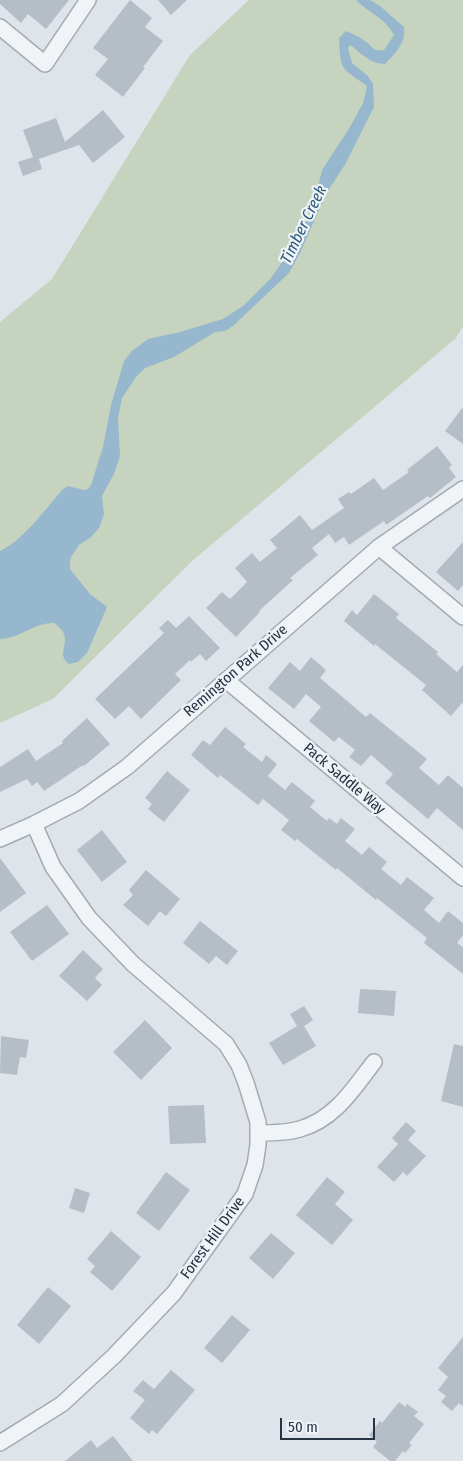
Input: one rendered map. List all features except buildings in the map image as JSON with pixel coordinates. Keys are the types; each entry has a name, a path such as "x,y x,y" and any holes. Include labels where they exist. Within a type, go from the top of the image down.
{"street":[{"path":"0,27 45,64 88,0"},
{"name":"Remington Park Drive","path":"0,839 79,801 127,768 379,547 463,489"},
{"path":"379,547 463,617"},
{"name":"Pack Saddle Way","path":"226,680 463,878"},
{"name":"Forest Hill Drive","path":"0,1443 62,1404 114,1356 174,1292 245,1194 255,1166 258,1133 258,1122 246,1083 239,1065 226,1044 133,964 89,918 53,867 34,824"},
{"path":"258,1133 301,1129 322,1120 342,1103 374,1062"}],"green space":[{"path":"249,0 463,0 463,326 456,338 191,562 53,699 0,723 0,322 52,279 190,55"}],"water":[{"path":"356,0 370,0 380,6 404,27 402,43 385,64 370,60 350,45 348,48 352,63 368,76 373,84 374,107 346,163 326,194 289,273 233,326 225,331 215,332 174,357 145,368 136,377 122,398 118,418 120,456 114,474 102,496 104,514 99,528 91,537 79,545 70,562 70,569 90,594 107,607 87,653 78,662 69,664 63,655 64,635 61,629 54,623 40,625 14,636 0,639 0,551 8,547 25,532 62,490 68,486 84,490 88,489 91,485 103,447 111,405 124,361 132,351 148,339 223,319 243,306 271,278 297,241 314,203 322,170 363,103 367,86 344,68 340,57 339,38 346,31 361,39 375,50 384,50 394,35 381,19"}],"water label":[{"name":"Timber Creek","path":"304,225"}]}
